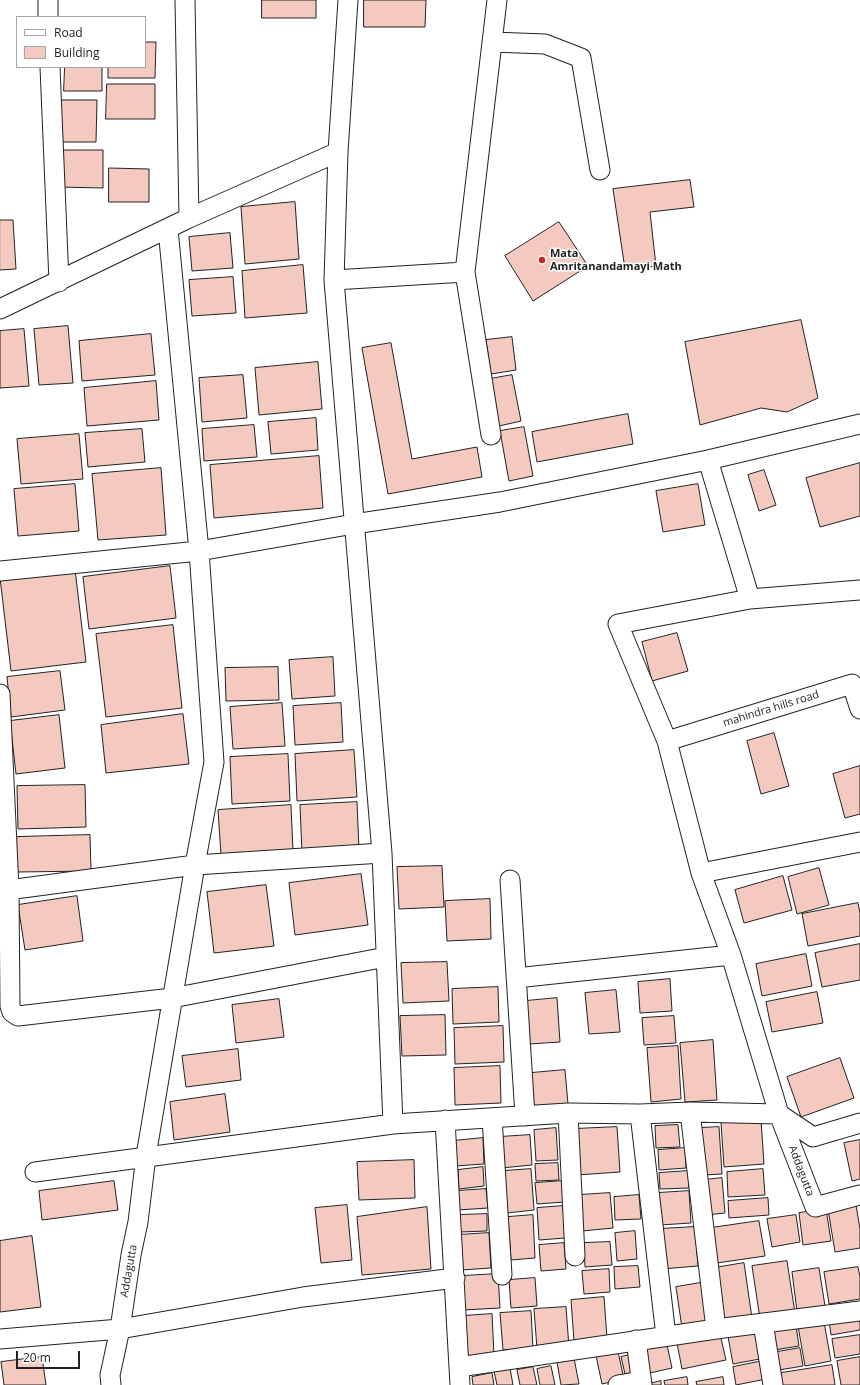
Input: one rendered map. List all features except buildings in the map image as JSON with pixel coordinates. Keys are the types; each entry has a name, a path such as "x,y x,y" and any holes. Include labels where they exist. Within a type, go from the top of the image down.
{"street":[{"path":"48,0 48,16"},
{"path":"185,0 189,218"},
{"path":"348,0 338,152 334,280 382,853 393,1124"},
{"path":"491,435 465,272 497,0"},
{"path":"492,42 545,44 580,58 600,170"},
{"path":"50,68 59,282"},
{"path":"0,309 59,282 189,218 338,152"},
{"name":"Addagutta","path":"111,1385 110,1375 120,1328 124,1290 138,1222 146,1156 172,998 214,762 199,551 168,229"},
{"path":"334,280 465,272"},
{"path":"0,571 199,551 354,524 500,502 708,460 860,424"},
{"path":"708,460 750,599"},
{"path":"779,1114 731,955 701,873 667,741 618,624 750,599 860,590"},
{"name":"mahindra hills road","path":"667,741 852,684 860,709"},
{"path":"0,694 4,890 10,1006 12,1012 18,1016 172,998 386,957"},
{"path":"701,873 860,842"},
{"path":"4,890 195,865 382,853"},
{"path":"510,880 525,1116"},
{"path":"516,978 731,955"},
{"path":"690,1112 716,1329"},
{"path":"35,1172 393,1124 445,1120 568,1113 640,1114 690,1112 779,1114 813,1137 860,1123"},
{"path":"568,1113 575,1256"},
{"path":"640,1114 666,1336"},
{"name":"Addagutta","path":"779,1114 816,1207 860,1195"},
{"path":"492,1118 502,1275"},
{"path":"445,1120 455,1278 459,1376"},
{"path":"0,1339 120,1328 303,1297 455,1278"},
{"path":"451,1385 459,1376 636,1340 860,1312"},
{"path":"763,1323 773,1385"},
{"path":"618,1385 642,1383 636,1340"}],"place":[{"name":"Mata Amritanandamayi Math","path":"542,260"}]}
